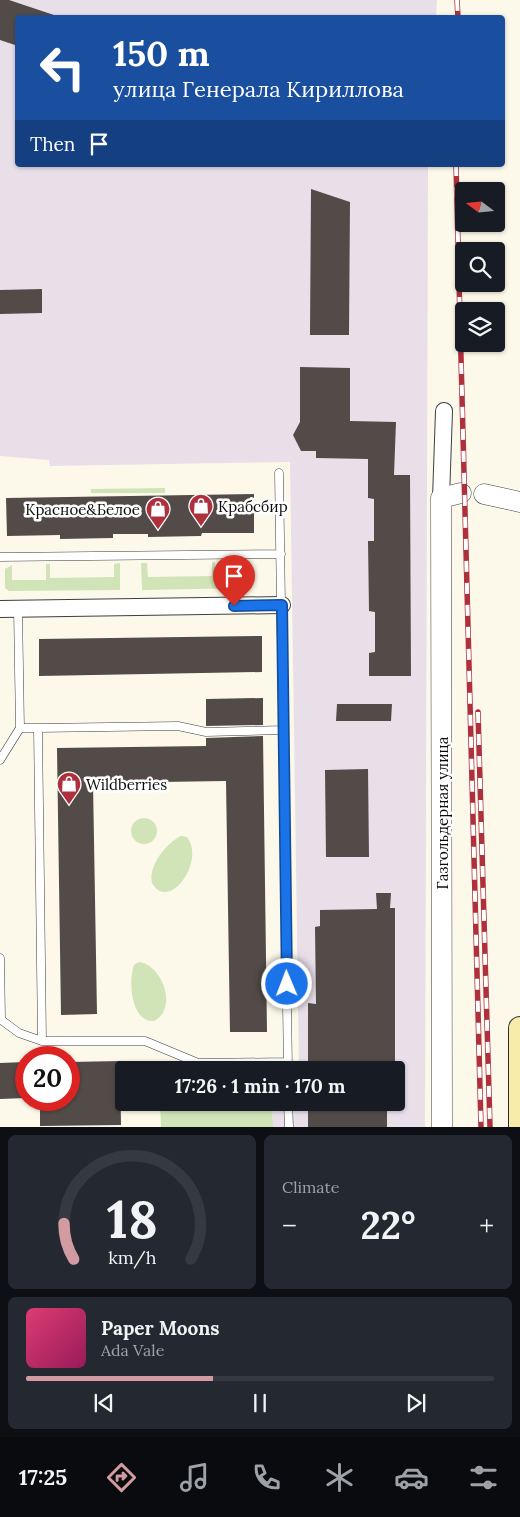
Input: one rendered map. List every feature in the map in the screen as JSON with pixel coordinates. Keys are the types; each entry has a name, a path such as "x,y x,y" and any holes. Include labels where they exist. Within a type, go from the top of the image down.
{"main road":[{"path":"520,1028 520,1127"}],"street":[{"name":"Газгольдерная улица","path":"442,1127 451,496 444,410"},
{"path":"484,494 520,502"},
{"path":"0,609 282,605"}],"lane":[{"path":"280,473 288,1061"},
{"path":"0,557 282,554"},
{"path":"0,760 20,728 18,609"},
{"path":"20,728 178,726 206,732 284,730"},
{"path":"38,728 42,1041"},
{"path":"0,958 0,1019 20,1033 42,1041 146,1041 193,1061"},
{"path":"288,1111 289,1127"}],"shaded area":[{"path":"0,0 437,0 436,15 15,15 15,167 428,167 425,1127 273,1127 272,1111 405,1111 405,1061 299,1061 290,462 50,466 49,460 0,456"}],"green space":[{"path":"165,488 165,493 91,493 91,489"},
{"path":"212,562 215,562 215,576 247,576 247,562 250,562 251,588 142,590 141,563 147,563 148,577 212,576"},
{"path":"120,563 120,590 9,591 5,588 5,569 12,565 12,580 46,580 46,564 50,564 50,578 114,577 114,564"},
{"path":"144,818 153,822 157,831 153,840 144,844 135,840 131,831 135,822"},
{"path":"181,836 187,837 192,847 192,859 189,870 176,888 167,892 159,891 152,883 151,876 155,863 164,849"},
{"path":"139,962 148,965 155,971 165,988 165,1007 161,1015 154,1021 146,1020 140,1015 133,1000 132,972 134,965"},
{"path":"160,1111 272,1111 273,1127 161,1127"}],"building":[{"path":"0,0 9,0 54,15 15,15 15,45 0,40"},
{"path":"311,189 350,202 349,335 310,335"},
{"path":"42,289 42,313 0,314 0,290"},
{"path":"300,367 350,368 350,421 396,422 394,475 410,475 411,676 369,676 369,653 375,652 375,612 369,611 368,541 374,541 374,499 368,498 368,459 316,458 316,451 301,451 293,435 300,422"},
{"path":"254,494 254,533 202,533 201,536 148,537 148,534 113,534 113,538 60,539 60,535 7,536 6,498"},
{"path":"262,636 262,672 39,676 39,639"},
{"path":"263,698 263,725 206,726 206,699"},
{"path":"337,704 392,704 391,721 336,721"},
{"path":"263,736 267,1032 230,1032 226,781 93,783 97,1014 61,1015 57,748 206,746 206,738"},
{"path":"368,769 369,857 326,857 325,770"},
{"path":"376,893 391,893 390,908 395,908 395,1061 308,1061 308,1003 316,1004 315,927 320,926 320,910 377,909"},
{"path":"115,1061 115,1111 121,1111 121,1125 40,1126 40,1111 80,1111 80,1062"},
{"path":"15,1062 15,1098 0,1099 0,1063"},
{"path":"308,1111 387,1111 387,1127 308,1127"}],"railway":[{"path":"457,0 458,15"},
{"path":"456,167 481,1127"},
{"path":"478,712 490,1127"}],"place":[{"name":"Крабсбир","path":"201,527"},
{"name":"Красное&Белое","path":"158,530"},
{"name":"Wildberries","path":"69,805"}],"route":[{"path":"234,606 282,605 287,984"}]}
